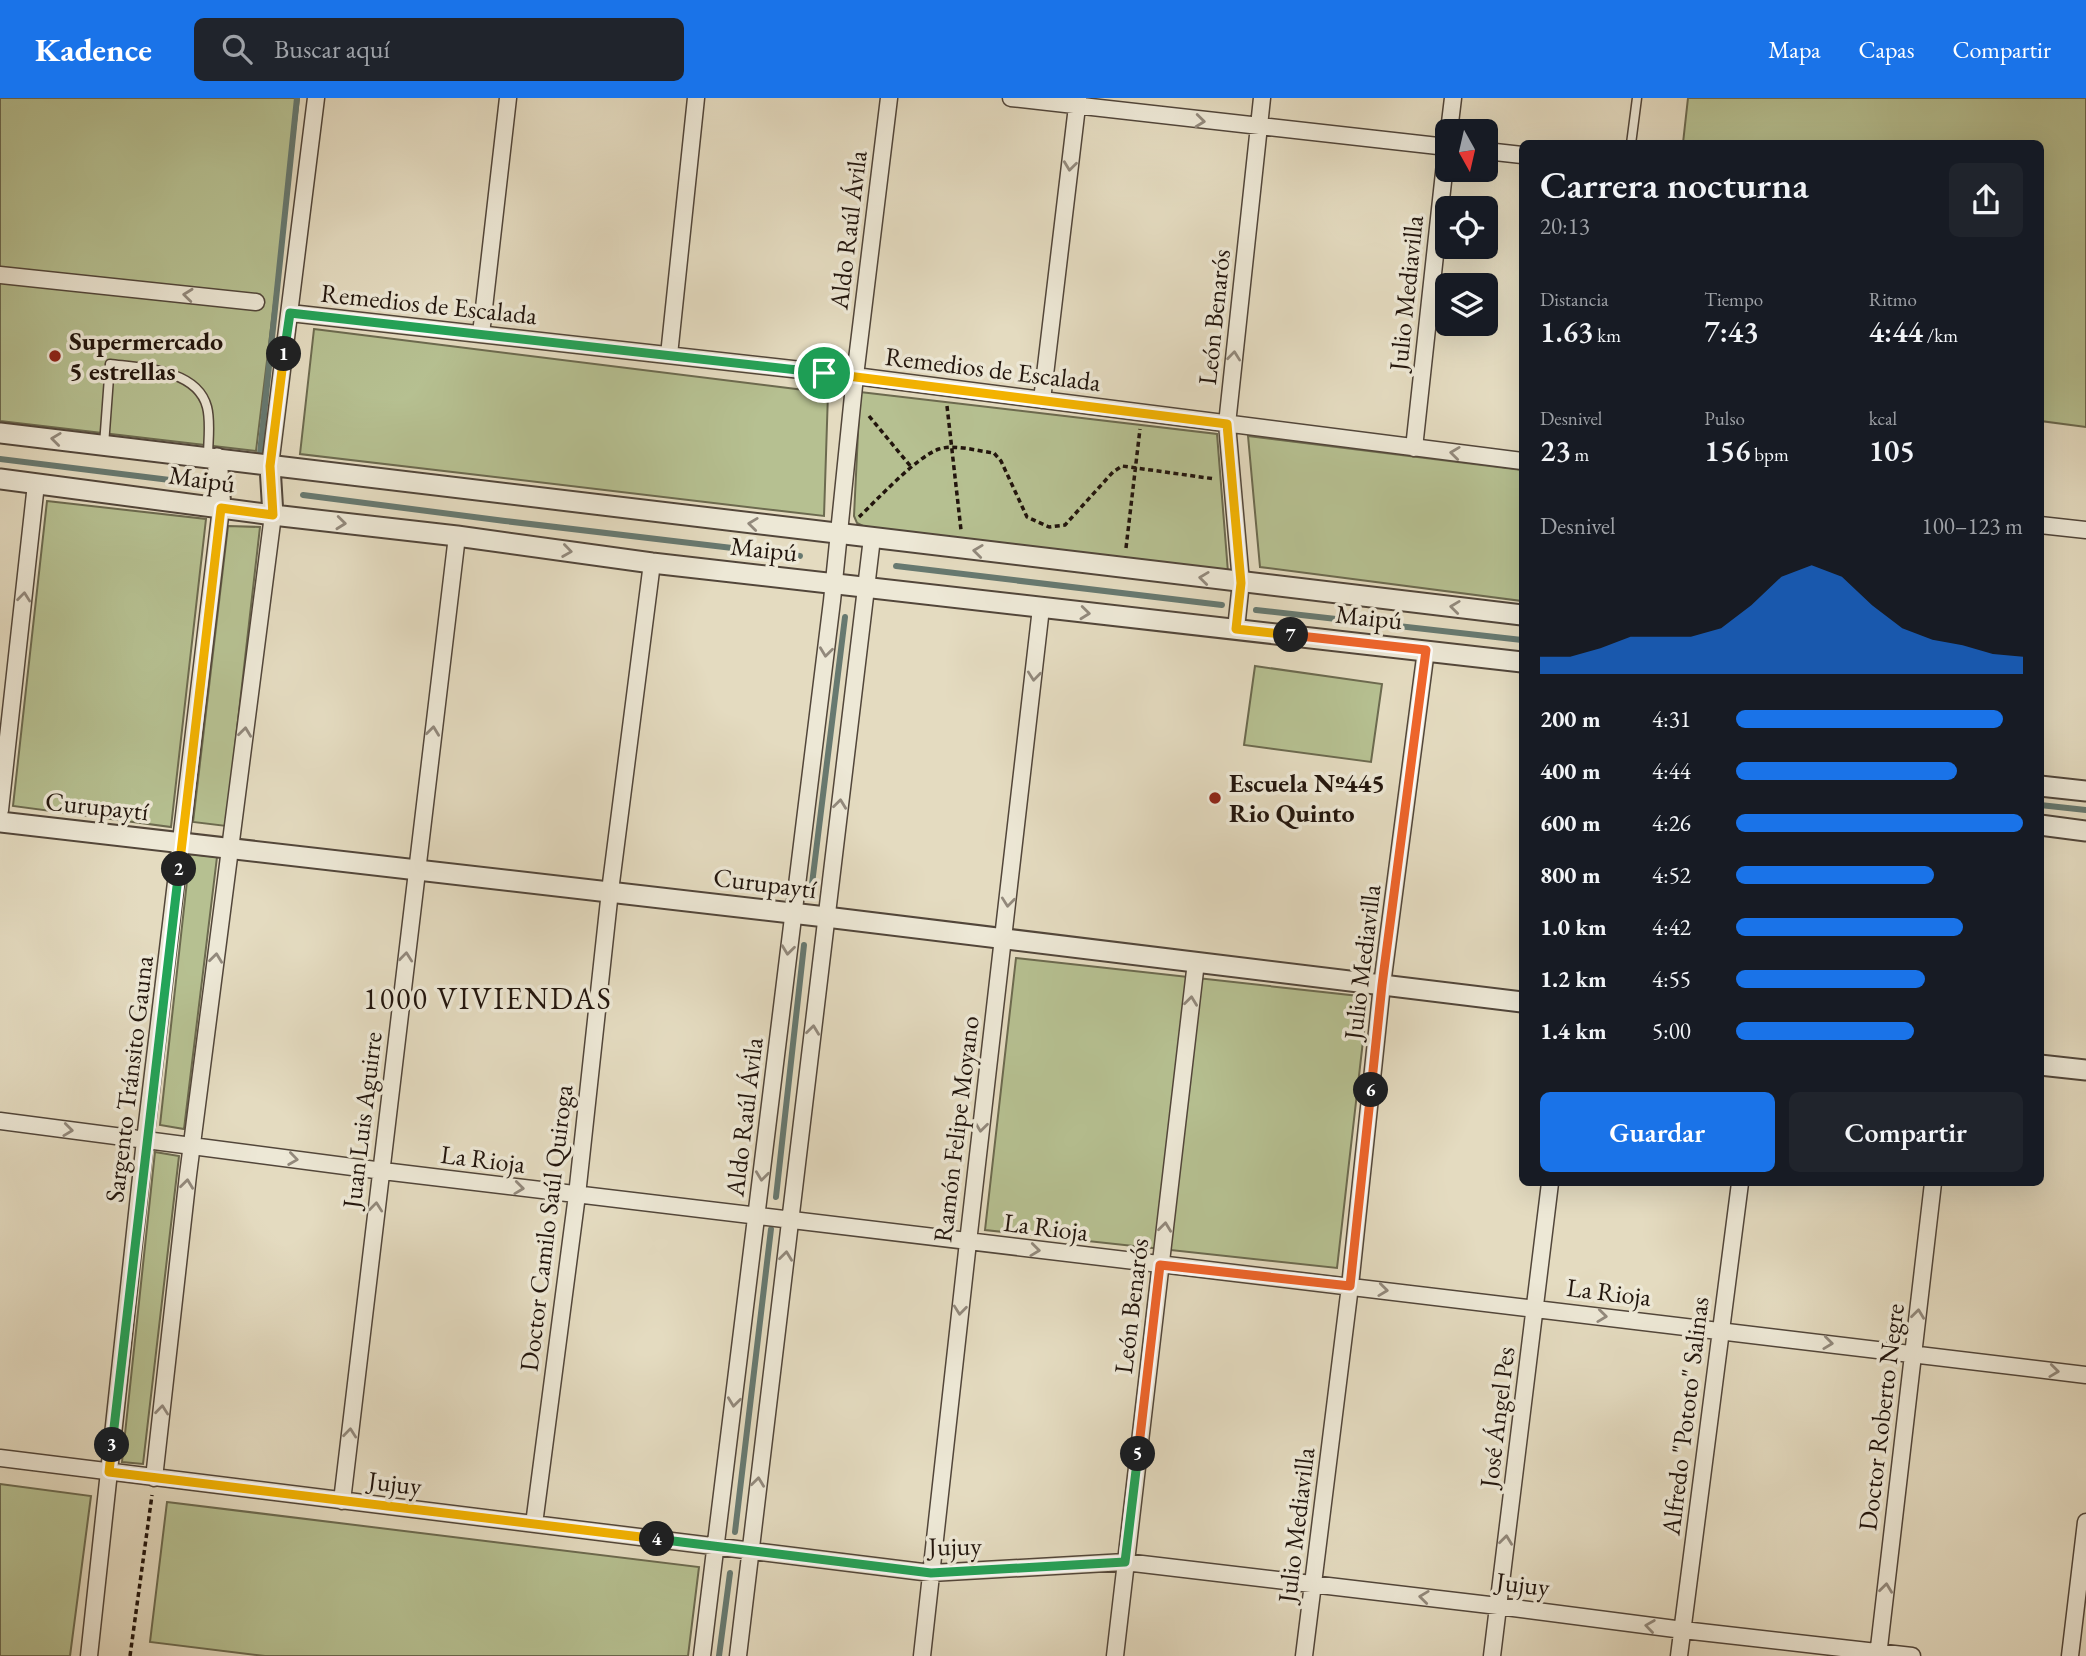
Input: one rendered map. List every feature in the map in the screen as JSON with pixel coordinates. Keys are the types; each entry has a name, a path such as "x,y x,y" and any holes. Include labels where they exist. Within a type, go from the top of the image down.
{"street":[{"path":"154,1478 192,1145 273,515 270,466 316,98"},
{"path":"481,334 508,98"},
{"path":"669,355 696,98"},
{"name":"Aldo Raúl Ávila","path":"702,1656 834,584 855,376 889,98"},
{"path":"1011,98 1077,102 1258,127 1435,145"},
{"name":"León Benarós","path":"1236,629 1241,583 1227,424 1262,98"},
{"path":"1450,119 1453,98"},
{"path":"1042,400 1077,102"},
{"path":"1498,152 1519,155"},
{"name":"Julio Mediavilla","path":"1414,447 1443,182"},
{"path":"0,275 256,302"},
{"name":"Remedios de Escalada","path":"290,313 855,376 1519,461"},
{"name":"Maipú","path":"0,433 839,535 868,530 1241,583 1519,615"},
{"path":"212,458 221,508"},
{"name":"Maipú","path":"0,479 652,563 1519,662"},
{"path":"0,810 36,484"},
{"name":"Sargento Tránsito Gauna","path":"89,1656 145,1140 221,508"},
{"path":"2044,525 2086,530"},
{"path":"738,1656 867,587 868,530"},
{"name":"Juan Luis Aguirre","path":"342,1501 457,536"},
{"name":"Doctor Camilo Saúl Quiroga","path":"534,1524 577,1195 610,891 652,563"},
{"name":"Ramón Felipe Moyano","path":"922,1656 1041,608"},
{"name":"Julio Mediavilla","path":"1304,1656 1350,1286 1382,985 1426,650"},
{"path":"2044,786 2086,791"},
{"name":"Curupaytí","path":"0,822 610,891 1519,1002"},
{"path":"2044,826 2086,831"},
{"name":"León Benarós","path":"1115,1656 1196,962"},
{"path":"2044,1065 2086,1070"},
{"name":"La Rioja","path":"0,1121 577,1195 2086,1375"},
{"name":"José Ángel Pes","path":"1492,1656 1550,1186"},
{"name":"Alfredo \"Pototo\" Salinas","path":"1679,1656 1740,1186"},
{"name":"Doctor Roberto Negre","path":"1878,1654 1933,1186"},
{"name":"Jujuy","path":"0,1458 931,1573 1125,1562 1912,1656"},
{"path":"2070,1656 2086,1522"}],"lane":[{"path":"1632,140 1637,98"},
{"path":"104,445 110,364 155,369 188,382 202,393 208,408 212,458"}],"path":[{"path":"947,407 962,534"},
{"path":"864,424 865,411 912,468"},
{"path":"1126,555 1140,429 1152,430"},
{"path":"859,517 912,468 937,450 952,448 994,453 1001,461 1027,517 1049,527 1065,525 1113,472 1122,466 1217,480 1216,469"},
{"path":"858,511 868,530"},
{"path":"130,1656 154,1478"}],"green space":[{"path":"0,98 299,98 256,451 0,421"},
{"path":"1688,98 2086,98 2086,427 2044,421 2044,140 1683,140"},
{"path":"314,329 828,393 824,516 300,454"},
{"path":"860,392 1217,434 1228,572 865,527 857,523 854,516"},
{"path":"1248,436 1519,470 1519,601 1260,567"},
{"path":"47,501 206,519 171,827 13,806"},
{"path":"228,526 260,527 226,826 193,822"},
{"path":"1255,666 1382,684 1371,762 1244,745"},
{"path":"190,854 217,857 184,1129 160,1125"},
{"path":"1016,958 1368,997 1337,1268 985,1230"},
{"path":"155,1152 179,1156 143,1464 122,1462"},
{"path":"0,1484 91,1496 70,1656 0,1656"},
{"path":"167,1502 699,1567 688,1656 265,1656 150,1642"}],"waterway":[{"path":"260,453 297,98"},
{"path":"0,459 186,482"},
{"path":"303,495 800,556"},
{"path":"896,566 1222,605"},
{"path":"1256,610 1519,640"},
{"path":"812,884 845,617"},
{"path":"2044,805 2086,810"},
{"path":"776,1197 804,945"},
{"path":"735,1532 771,1229"},
{"path":"719,1656 730,1573"}],"place":[{"name":"Supermercado 5 estrellas","path":"55,356"},
{"name":"Escuela Nº445 Rio Quinto","path":"1215,798"}],"district":[{"name":"1000 VIVIENDAS","path":"488,998"}],"route":[{"path":"290,313 824,373 1227,424 1241,583 1236,629 1426,650 1382,985 1350,1286 1160,1265 1125,1562 931,1573 109,1472 145,1140 221,508 273,515 270,466 290,313"}]}
